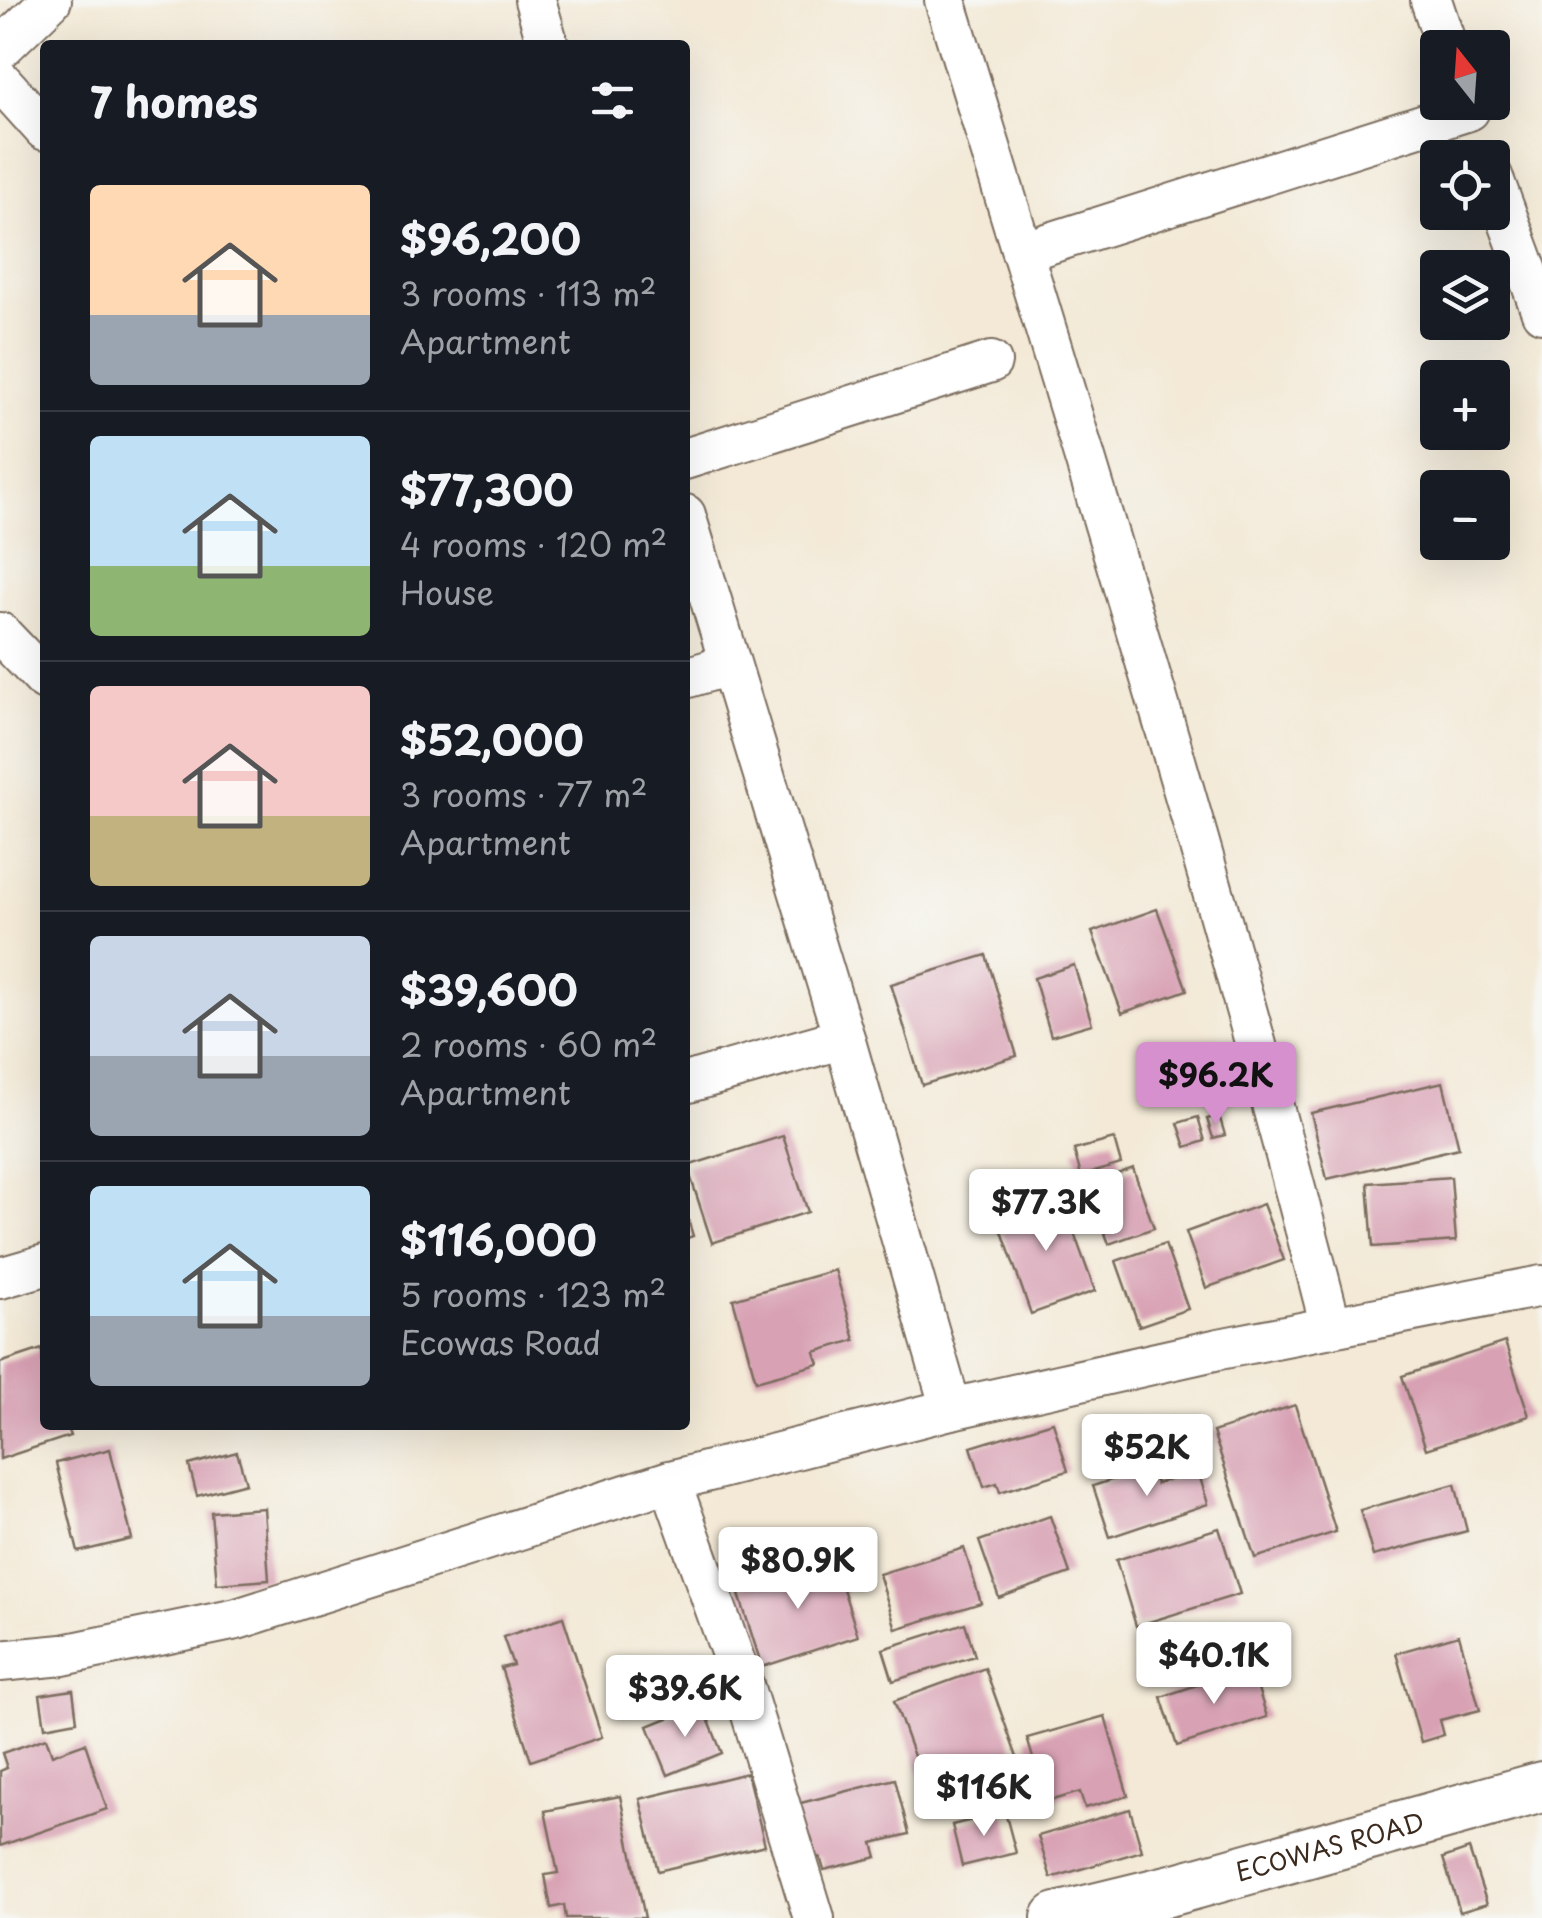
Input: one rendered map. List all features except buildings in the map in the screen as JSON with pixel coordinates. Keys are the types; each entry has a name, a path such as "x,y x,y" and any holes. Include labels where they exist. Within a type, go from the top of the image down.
{"street":[{"path":"0,49 51,0"},
{"path":"536,0 547,40"},
{"path":"945,0 1130,602 1244,994 1332,1327"},
{"path":"1431,0 1441,30"},
{"path":"0,80 40,124"},
{"path":"1022,252 1424,120"},
{"path":"1510,225 1542,312"},
{"path":"690,457 991,362"},
{"path":"690,532 844,1038 951,1409"},
{"path":"0,633 40,675"},
{"path":"690,677 729,665"},
{"path":"690,1083 844,1038"},
{"path":"0,1278 40,1266"},
{"path":"0,1661 63,1655 237,1619 670,1481 951,1409 1542,1286"},
{"path":"670,1481 743,1685 814,1918"},
{"name":"ECOWAS ROAD","path":"1058,1918 1180,1904 1542,1787"}]}
